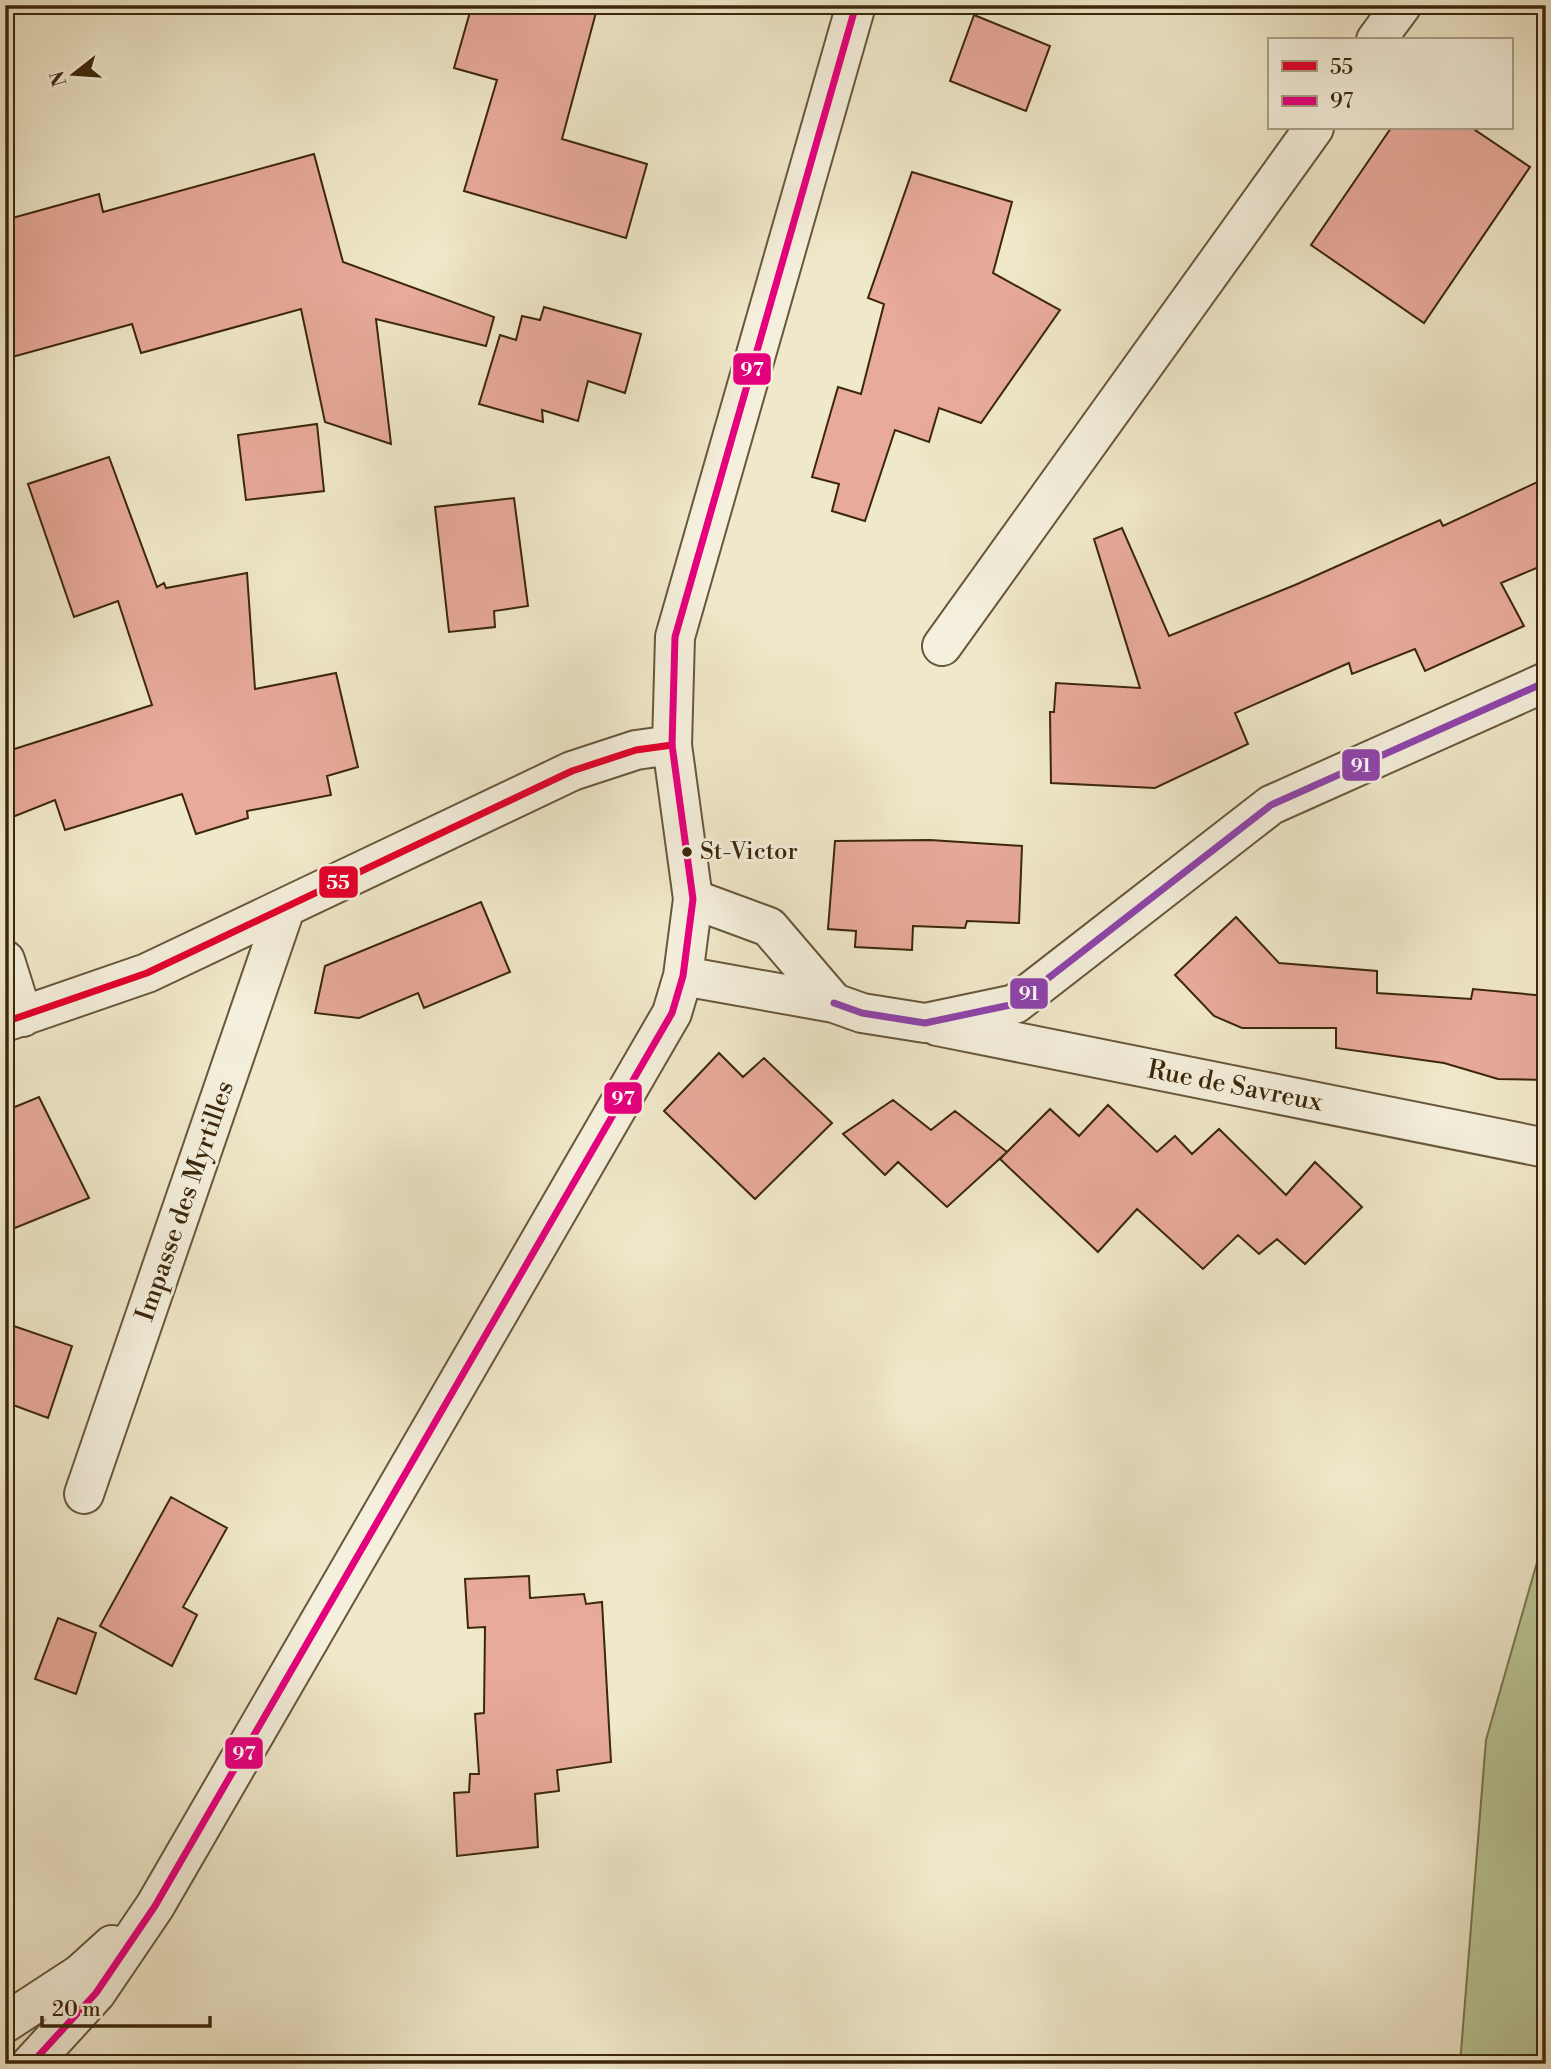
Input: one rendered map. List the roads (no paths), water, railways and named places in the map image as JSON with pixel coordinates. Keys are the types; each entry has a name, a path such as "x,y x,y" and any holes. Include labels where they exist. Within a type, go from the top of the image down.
{"street":[{"path":"31,2064 96,1993 155,1906 672,1013 683,976 693,898 672,745 676,637 856,5"},
{"path":"1378,38 1402,5"},
{"path":"942,646 1313,130"},
{"path":"925,1023 1015,1004 1271,805 1546,682"},
{"path":"5,960 14,1020 147,973 572,771 636,750 672,745"},
{"path":"693,898 769,927 834,1003"},
{"name":"Impasse des Myrtilles","path":"84,1494 285,909"},
{"name":"Rue de Savreux","path":"683,976 834,1003 862,1013 925,1023 1546,1148"},
{"path":"5,2023 80,1974 155,1906"}],"place":[{"name":"St-Victor","path":"687,852"}]}
